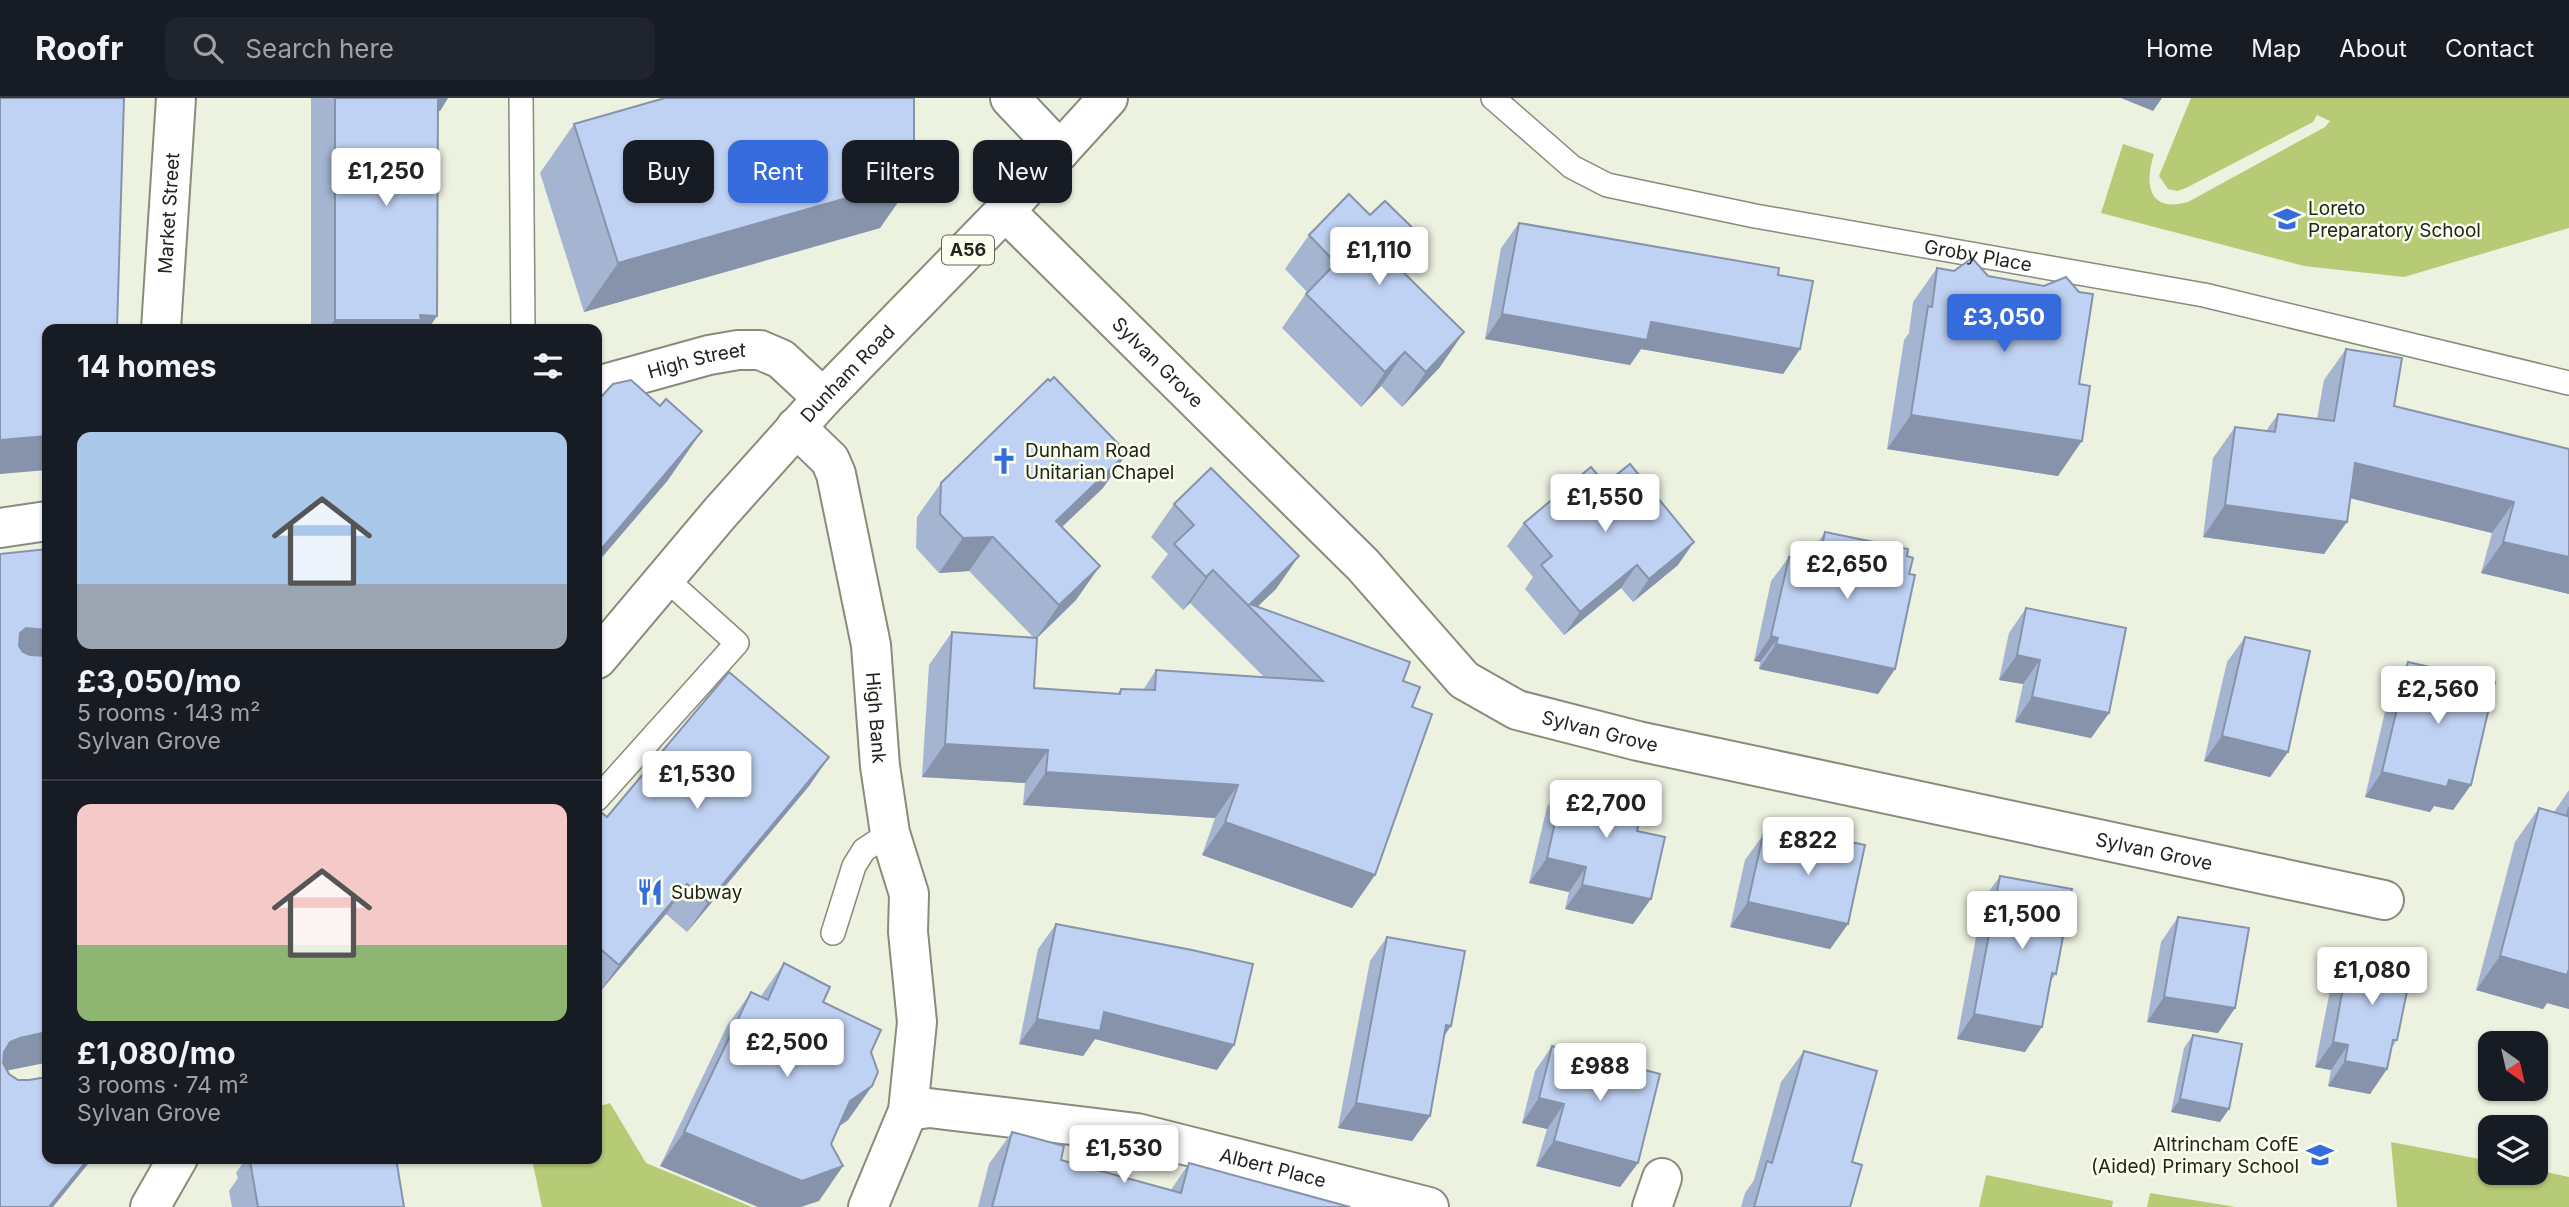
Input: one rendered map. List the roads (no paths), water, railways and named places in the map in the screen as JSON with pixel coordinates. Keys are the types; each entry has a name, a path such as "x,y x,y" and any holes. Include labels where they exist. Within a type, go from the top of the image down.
{"main road":[{"name":"Market Street","path":"161,324 176,98"},
{"path":"1010,98 1050,140"},
{"name":"Dunham Road","path":"1070,140 1108,98"},
{"name":"Dunham Road","path":"602,653 796,427 1012,203"},
{"name":"Sylvan Grove","path":"1005,211 1363,565 1464,680 1517,710 1638,741 2384,900"},
{"name":"High Street","path":"602,385 709,355 738,350 760,350 781,359 823,398"},
{"name":"High Bank","path":"796,427 830,460 836,474 871,645 880,766 890,833 909,894 908,932 917,1022 908,1111"},
{"path":"0,528 42,522"},
{"name":"Albert Place","path":"908,1111 929,1108 1137,1133 1429,1207"},
{"path":"868,1207 908,1111"},
{"path":"150,1207 175,1164"}],"lane":[{"path":"521,98 523,324"},
{"name":"Groby Place","path":"1493,98 1572,167 1607,185 1755,216 2204,295 2569,383"},
{"path":"602,793 737,643 665,578"},
{"path":"833,933 854,866 864,850 890,833"}],"place":[{"name":"Loreto Preparatory School","path":"2287,219"},
{"name":"Dunham Road Unitarian Chapel","path":"1004,461"},
{"name":"Subway","path":"650,892"},
{"name":"Altrincham CofE (Aided) Primary School","path":"2320,1155"}]}
